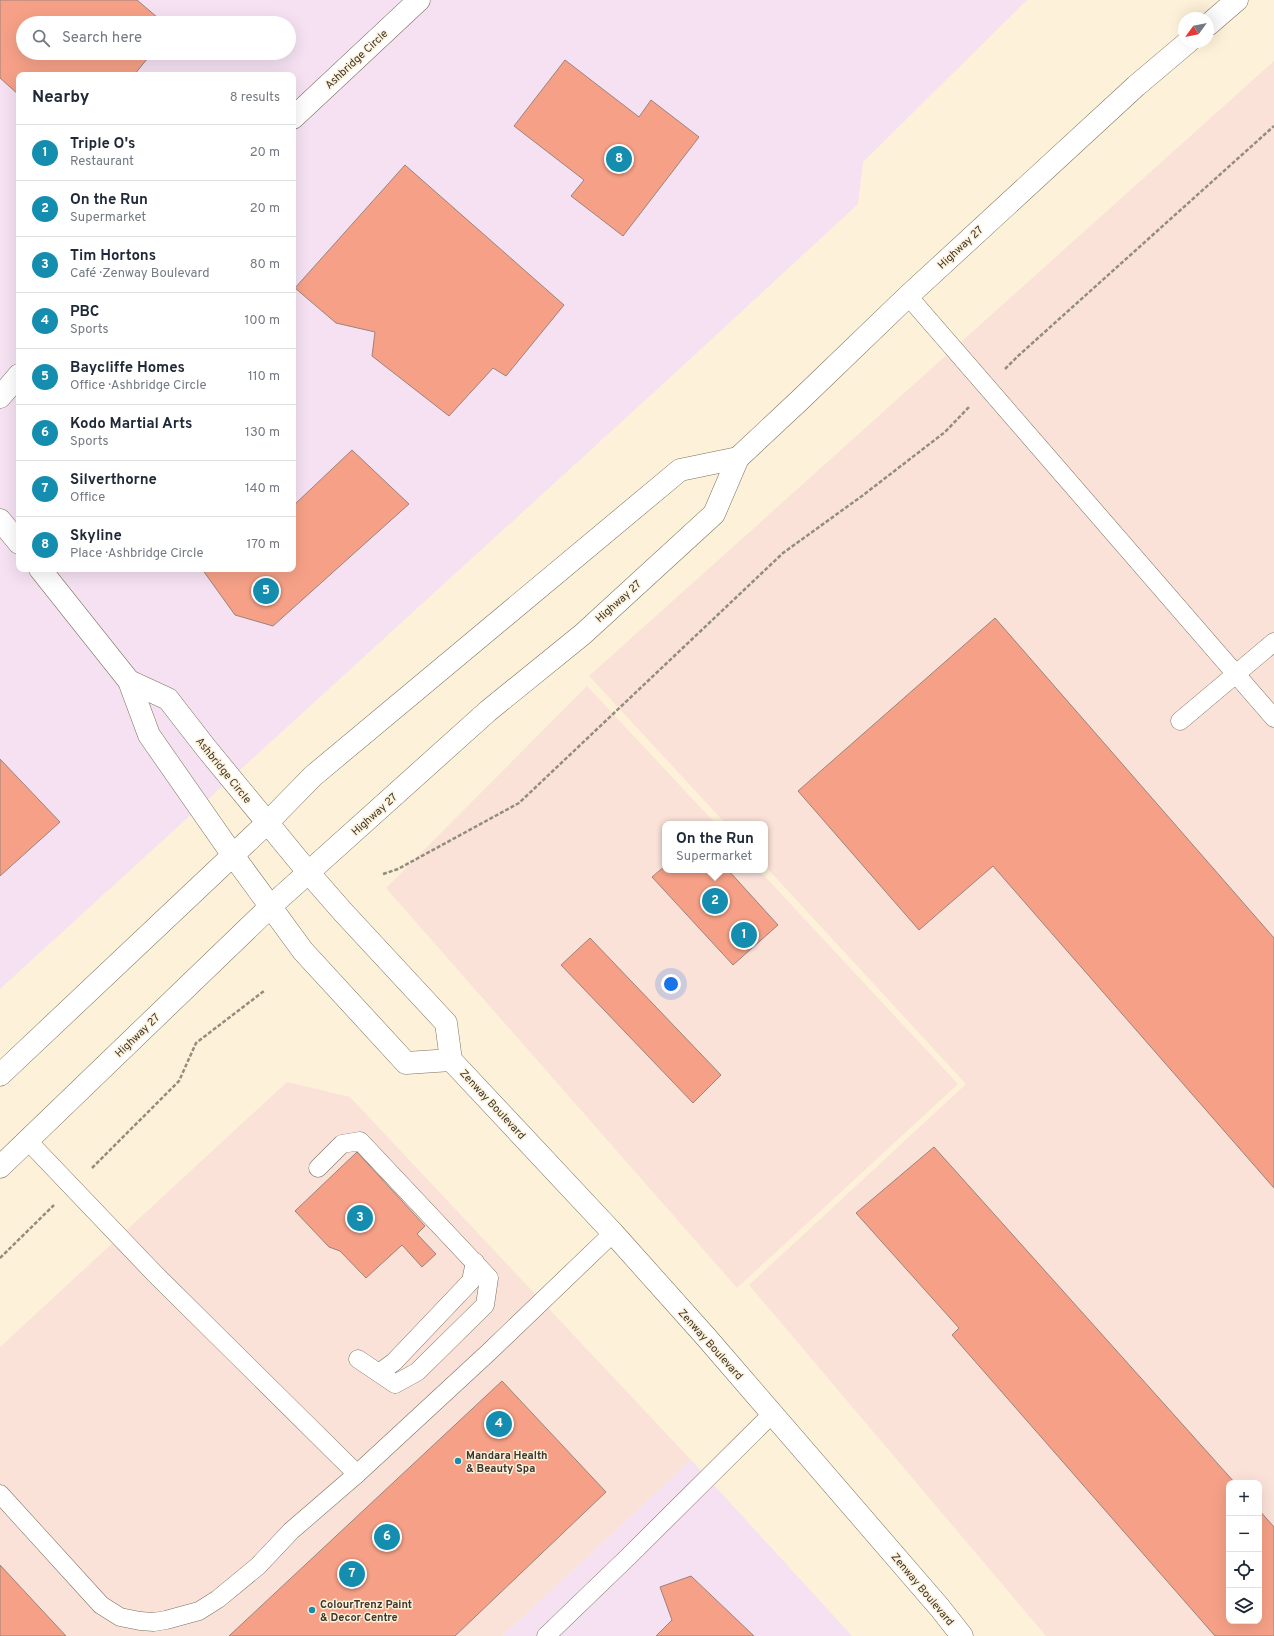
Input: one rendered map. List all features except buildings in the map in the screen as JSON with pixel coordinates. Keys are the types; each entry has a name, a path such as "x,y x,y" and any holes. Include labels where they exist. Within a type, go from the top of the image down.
{"main road":[{"name":"Ashbridge Circle","path":"296,115 420,0"},
{"path":"1214,20 1237,0"},
{"name":"Highway 27","path":"0,1167 308,872 488,712 583,634 714,514 738,458 908,296 1136,86 1181,48"},
{"path":"0,397 16,378"},
{"path":"0,1075 232,854 267,823 313,776 680,470 738,458"},
{"path":"0,520 16,539"},
{"name":"Ashbridge Circle","path":"42,572 129,681 149,736 232,854"},
{"name":"Ashbridge Circle","path":"129,681 168,699 308,872"},
{"name":"Zenway Boulevard","path":"232,854 303,951 406,1063 451,1060"},
{"name":"Zenway Boulevard","path":"308,872 342,912 446,1022 451,1060 613,1233 772,1414 940,1608 962,1636"}],"lane":[{"path":"908,296 1274,718"},
{"path":"1180,721 1274,642"},
{"path":"28,1140 155,1274 357,1474"},
{"path":"318,1168 342,1144 360,1141 490,1278 485,1305 417,1372 395,1384 358,1359"},
{"path":"0,1494 101,1605 120,1617 154,1622 199,1611 218,1599 258,1566 291,1531 357,1474 613,1233"},
{"path":"378,1373 394,1362 471,1281 474,1262"},
{"path":"546,1636 772,1414"}],"path":[{"path":"383,874 398,869 519,803 783,553 862,496 945,432 1018,356 1274,126"},
{"path":"0,1258 179,1081 196,1043 264,991"}],"shaded area":[{"path":"0,0 1027,0 863,162 858,204 0,989"},
{"path":"1274,61 1274,1636 1046,1636 749,1285 966,1084 768,869 768,821 723,821 589,676"},
{"path":"587,686 713,821 662,821 662,873 762,873 958,1084 737,1288 386,888"},
{"path":"287,1082 350,1097 691,1460 502,1636 0,1636 0,1347"},
{"path":"691,1460 852,1636 502,1636"}],"place":[{"name":"Skyline","path":"619,159"},
{"name":"Baycliffe Homes","path":"266,591"},
{"name":"On the Run","path":"715,901"},
{"name":"Triple O's","path":"744,935"},
{"name":"Tim Hortons","path":"360,1218"},
{"name":"PBC","path":"499,1424"},
{"name":"Mandara Health & Beauty Spa","path":"458,1461"},
{"name":"Kodo Martial Arts","path":"387,1537"},
{"name":"Silverthorne","path":"352,1574"},
{"name":"ColourTrenz Paint & Decor Centre","path":"312,1610"}]}
